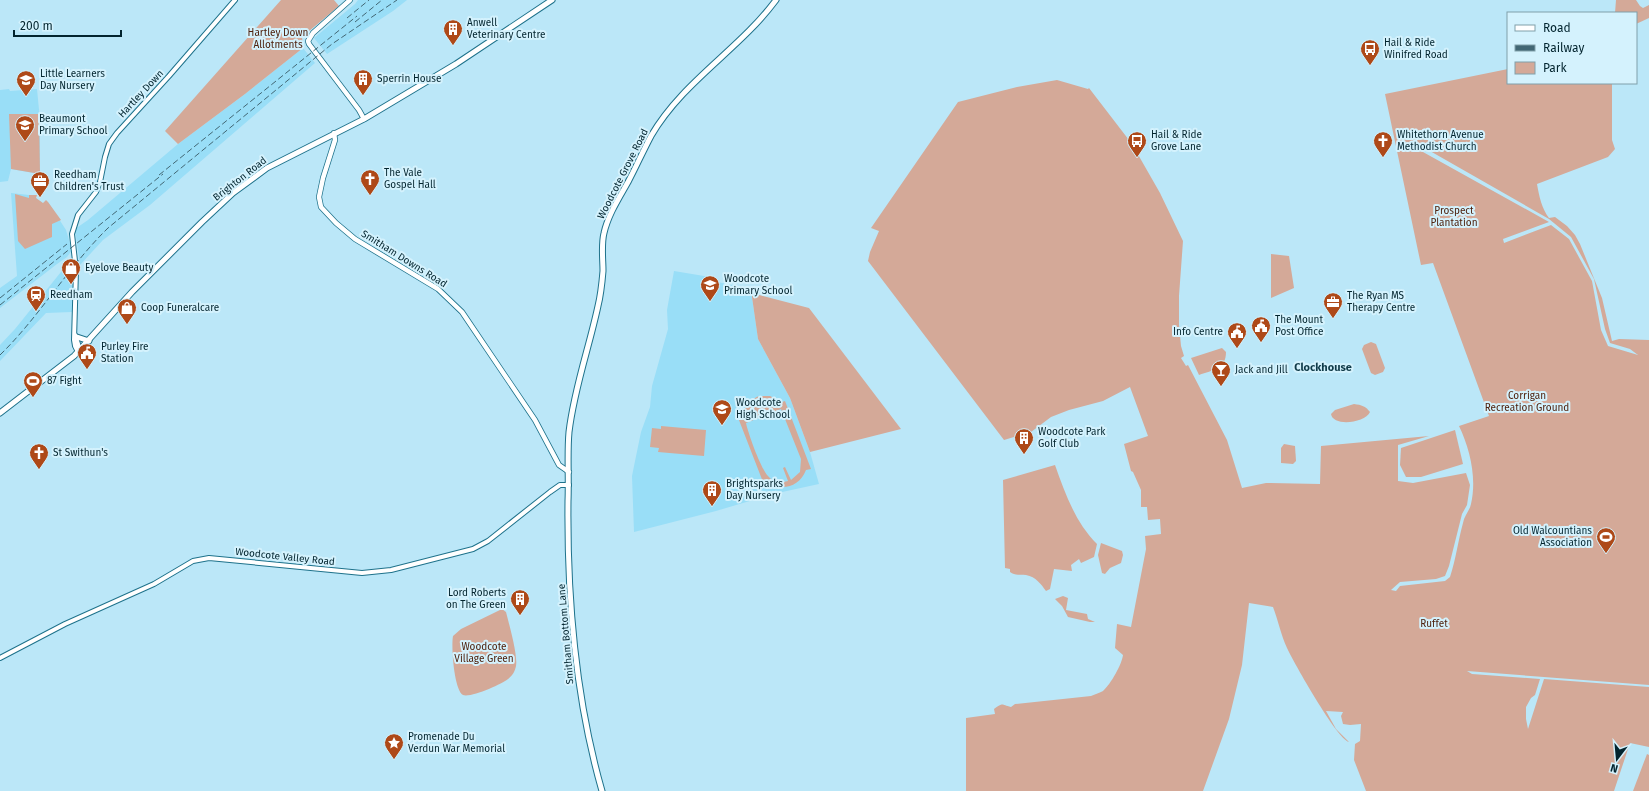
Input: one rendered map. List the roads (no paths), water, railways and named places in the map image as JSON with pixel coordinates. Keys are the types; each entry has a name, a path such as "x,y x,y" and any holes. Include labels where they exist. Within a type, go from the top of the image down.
{"main road":[{"path":"350,0 313,33 308,41 364,119"},
{"name":"Brighton Road","path":"0,413 79,351 132,292 202,222 234,193 267,168 364,119 456,64 552,0"},
{"name":"Woodcote Grove Road","path":"569,472 569,434 573,408 599,302 602,282 603,240 606,225 652,135 669,110 692,84 762,19 776,0"},
{"name":"Smitham Downs Road","path":"334,133 335,140 323,178 322,190 319,197 321,207 336,223 355,239 438,289 462,312 535,420 559,464 569,472"},
{"path":"76,336 89,341"},
{"name":"Smitham Bottom Lane","path":"569,472 568,553 577,671 594,762 602,791"}],"street":[{"name":"Hartley Down","path":"76,336 76,270 72,234 78,215 96,192 100,182 109,144 116,132 169,76 235,0"},
{"path":"76,336 79,351"},
{"name":"Woodcote Valley Road","path":"0,658 65,624 154,584 193,561 209,558 362,573 391,570 473,549 488,540 560,485 569,484"}],"railway":[{"path":"347,18 369,0"},
{"path":"355,22 382,0"},
{"path":"0,355 28,324 80,259 108,228 332,44 397,0"},
{"path":"159,175 357,16"},
{"path":"0,305 163,174"},
{"path":"0,298 67,244"}],"place":[{"name":"Anwell Veterinary Centre","path":"453,46"},
{"name":"Hail & Ride Winifred Road","path":"1370,66"},
{"name":"Sperrin House","path":"363,96"},
{"name":"Little Learners Day Nursery","path":"26,97"},
{"name":"Beaumont Primary School","path":"25,142"},
{"name":"Hail & Ride Grove Lane","path":"1137,158"},
{"name":"Whitethorn Avenue Methodist Church","path":"1383,158"},
{"name":"The Vale Gospel Hall","path":"370,196"},
{"name":"Reedham Children's Trust","path":"40,198"},
{"name":"Eyelove Beauty","path":"71,285"},
{"name":"Woodcote Primary School","path":"710,302"},
{"name":"Reedham","path":"36,312"},
{"name":"The Ryan MS Therapy Centre","path":"1333,319"},
{"name":"Coop Funeralcare","path":"127,325"},
{"name":"The Mount Post Office","path":"1261,343"},
{"name":"Info Centre","path":"1237,349"},
{"name":"Purley Fire Station","path":"87,370"},
{"name":"Jack and Jill","path":"1221,387"},
{"name":"87 Fight","path":"33,398"},
{"name":"Woodcote High School","path":"722,426"},
{"name":"Woodcote Park Golf Club","path":"1024,455"},
{"name":"St Swithun's","path":"39,470"},
{"name":"Brightsparks Day Nursery","path":"712,507"},
{"name":"Old Walcountians Association","path":"1606,554"},
{"name":"Lord Roberts on The Green","path":"520,616"},
{"name":"Promenade Du Verdun War Memorial","path":"394,760"}],"district":[{"name":"Clockhouse","path":"1323,367"}],"park label":[{"name":"Hartley Down Allotments","path":"278,38"},
{"name":"Prospect Plantation","path":"1454,216"},
{"name":"Corrigan Recreation Ground","path":"1527,402"},
{"name":"Ruffet","path":"1434,624"},
{"name":"Woodcote Village Green","path":"484,652"}]}
